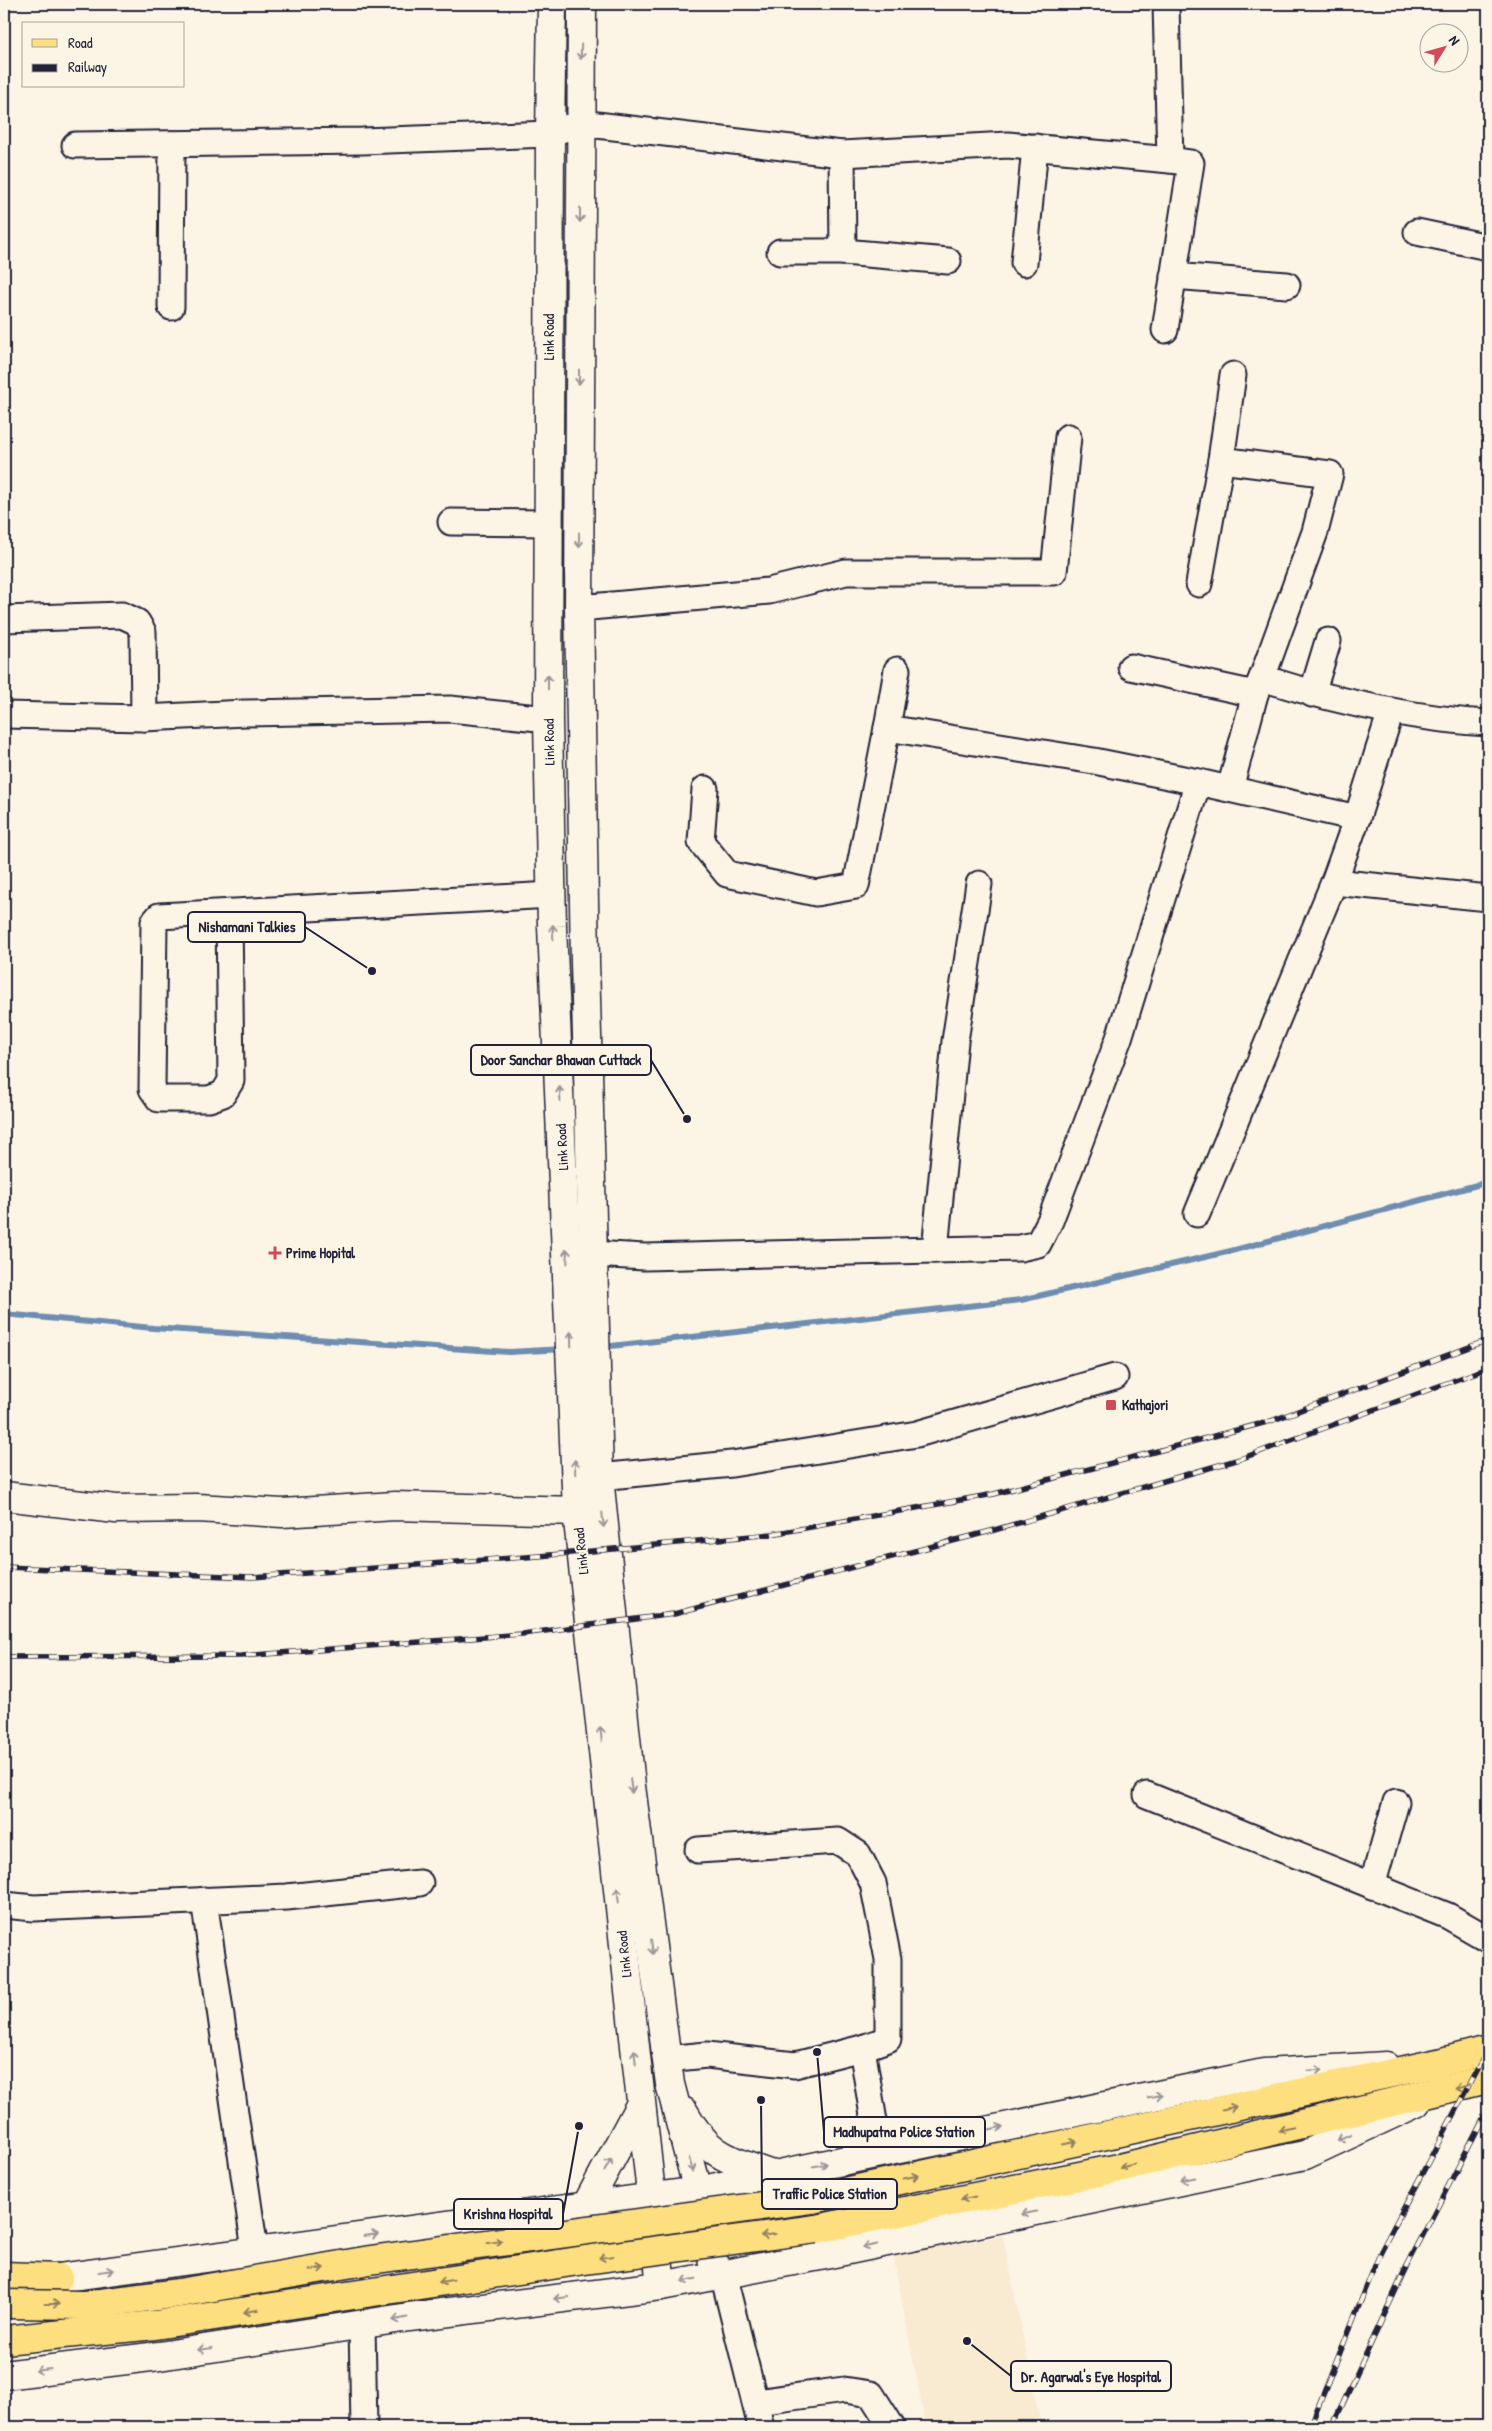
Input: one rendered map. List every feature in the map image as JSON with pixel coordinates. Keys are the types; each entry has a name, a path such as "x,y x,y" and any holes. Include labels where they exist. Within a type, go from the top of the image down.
{"main road":[{"name":"Link Road","path":"552,4 548,719 552,895 582,1306 584,1369 577,1510 661,2286"},
{"name":"Link Road","path":"582,4 578,608 592,1254 582,1306"},
{"name":"Link Road","path":"584,1369 599,1478 631,1786 668,2071 719,2275"},
{"path":"4,1496 116,1509 197,1508 282,1513 395,1506 577,1510"},
{"path":"4,2303 85,2305 179,2293 370,2260 812,2199 1438,2063 1488,2050"},
{"path":"4,2276 58,2278 255,2250 585,2208 698,2191 1264,2073 1438,2063"},
{"path":"668,2071 695,2132 709,2149 731,2160 772,2175"},
{"path":"4,2340 155,2325 585,2260 816,2229 1120,2168 1435,2094 1488,2079"},
{"path":"4,2375 296,2336 409,2318 661,2286 820,2256 1305,2155 1435,2094"},
{"path":"585,2208 640,2105"},
{"path":"285,2247 296,2336"},
{"path":"4,2303 58,2278"}],"street":[{"path":"1166,4 1170,160"},
{"path":"75,145 362,141 550,134 580,123 842,154 1008,144 1191,163 1165,330"},
{"path":"171,307 172,144"},
{"path":"1024,263 1035,147"},
{"path":"842,154 842,252"},
{"path":"1417,232 1488,247"},
{"path":"780,252 842,252 948,261"},
{"path":"1173,276 1287,285"},
{"path":"1199,584 1221,460 1233,376"},
{"path":"578,608 769,591 846,572 1054,572 1068,437"},
{"path":"1221,460 1330,474 1314,532 1259,686 1230,789"},
{"path":"451,522 548,523"},
{"path":"4,619 122,615 137,622 143,632 144,718"},
{"path":"1312,694 1328,641"},
{"path":"1132,667 1312,694 1391,710 1488,723"},
{"path":"705,789 701,842 727,874 816,893 856,886 897,670"},
{"path":"4,715 144,718 245,713 450,710 548,719"},
{"path":"1197,1214 1334,882 1357,818 1391,710"},
{"path":"887,728 1094,761 1198,782 1357,818"},
{"path":"592,1254 646,1257 1020,1248 1038,1244 1050,1221 1119,1038 1198,782"},
{"path":"1334,882 1488,898"},
{"path":"935,1250 955,1041 979,884"},
{"path":"229,912 231,1081 223,1094 209,1099 158,1099 152,1089 154,922 162,914 552,895"},
{"path":"599,1478 732,1464 917,1434 1115,1377"},
{"path":"1147,1795 1448,1916 1488,1939"},
{"path":"1372,1886 1396,1802"},
{"path":"668,2071 707,2055 795,2065 862,2048 888,2039 888,1959 873,1883 858,1854 838,1841 698,1850"},
{"path":"4,1905 34,1908 287,1898 420,1883"},
{"path":"204,1900 255,2250"},
{"path":"862,2048 879,2152"},
{"path":"719,2275 756,2402 761,2427"},
{"path":"362,2326 364,2427"},
{"path":"756,2402 844,2390 871,2394 892,2427"}],"shaded area":[{"path":"1003,2236 1041,2427 926,2427 893,2255"}],"waterway":[{"path":"602,1347 1021,1300 1231,1251 1488,1182"},
{"path":"4,1314 153,1328 509,1352 564,1349"}],"railway":[{"path":"4,1567 252,1577 539,1556 772,1534 994,1494 1271,1421 1488,1340"},
{"path":"4,1657 241,1656 522,1634 674,1614 991,1531 1240,1459 1488,1368"},
{"path":"1310,2427 1381,2251 1488,2049"},
{"path":"1332,2427 1407,2266 1488,2109"}],"place":[{"name":"Nishamani Talkies","path":"372,971"},
{"name":"Door Sanchar Bhawan Cuttack","path":"687,1119"},
{"name":"Prime Hopital","path":"275,1253"},
{"name":"Kathajori","path":"1111,1405"},
{"name":"Madhupatna Police Station","path":"817,2052"},
{"name":"Traffic Police Station","path":"761,2100"},
{"name":"Krishna Hospital","path":"579,2126"},
{"name":"Dr. Agarwal's Eye Hospital","path":"967,2341"}]}
